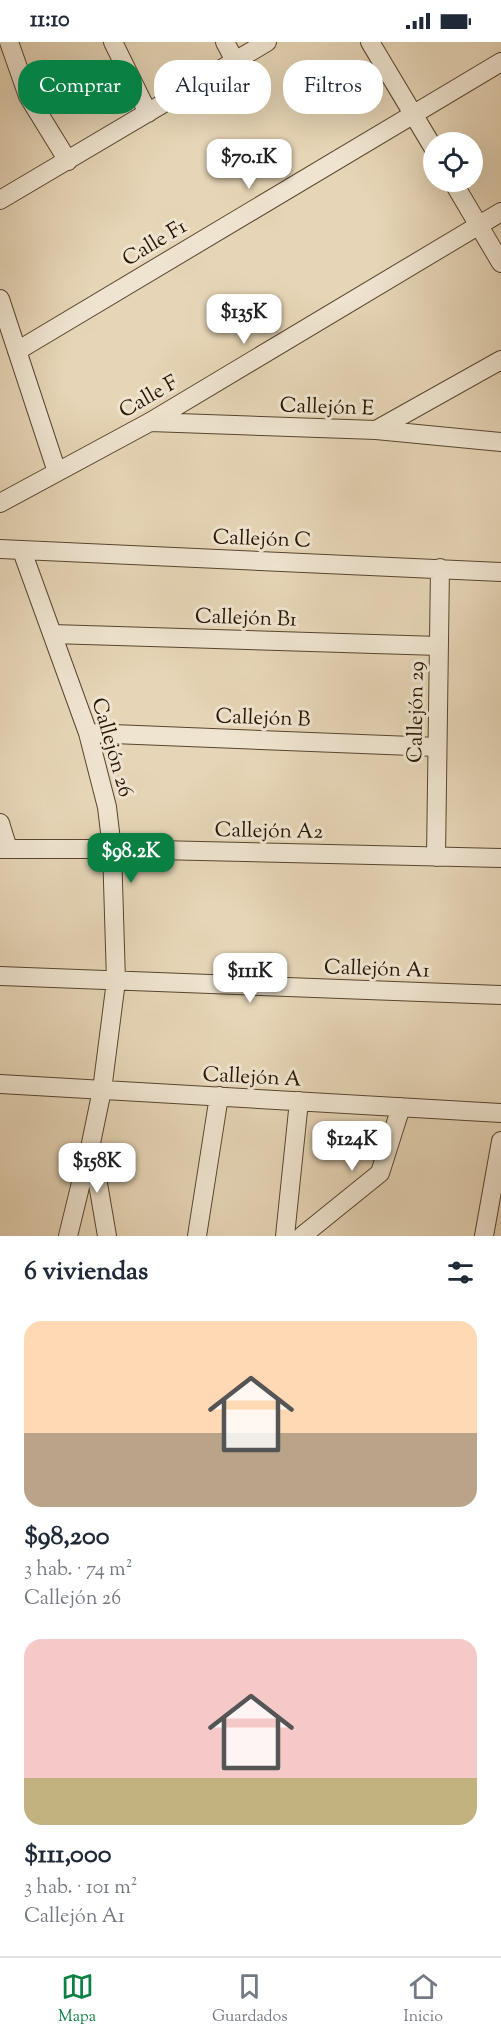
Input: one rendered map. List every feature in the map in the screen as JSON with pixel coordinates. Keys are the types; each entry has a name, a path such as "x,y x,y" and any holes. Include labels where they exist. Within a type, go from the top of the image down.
{"street":[{"path":"9,42 28,96 68,161"},
{"path":"113,42 148,113"},
{"path":"225,42 234,60"},
{"path":"237,60 267,42"},
{"path":"370,42 423,132"},
{"name":"Calle F1","path":"17,351 501,62"},
{"path":"0,200 154,109"},
{"path":"459,192 501,263"},
{"name":"Calle F","path":"0,503 150,422 501,212"},
{"path":"0,299 57,472"},
{"path":"376,430 501,360"},
{"name":"Callejón E","path":"150,422 376,430 501,442"},
{"path":"0,549 22,551"},
{"name":"Callejón C","path":"22,551 501,572"},
{"name":"Callejón 26","path":"22,551 88,733 107,807 112,849 116,981 102,1090 68,1236"},
{"name":"Callejón 29","path":"436,857 440,568"},
{"name":"Callejón B1","path":"52,634 439,646"},
{"name":"Callejón B","path":"88,733 437,747"},
{"path":"0,823 4,849"},
{"name":"Callejón A2","path":"4,849 112,849 501,858"},
{"name":"Callejón A1","path":"0,976 501,995"},
{"name":"Callejón A","path":"0,1084 501,1113"},
{"path":"197,1236 219,1096"},
{"path":"285,1236 299,1101"},
{"path":"302,1236 380,1173 401,1107"},
{"path":"484,1236 501,1141"},
{"name":"Callejón 26","path":"91,1143 107,1236"}]}
